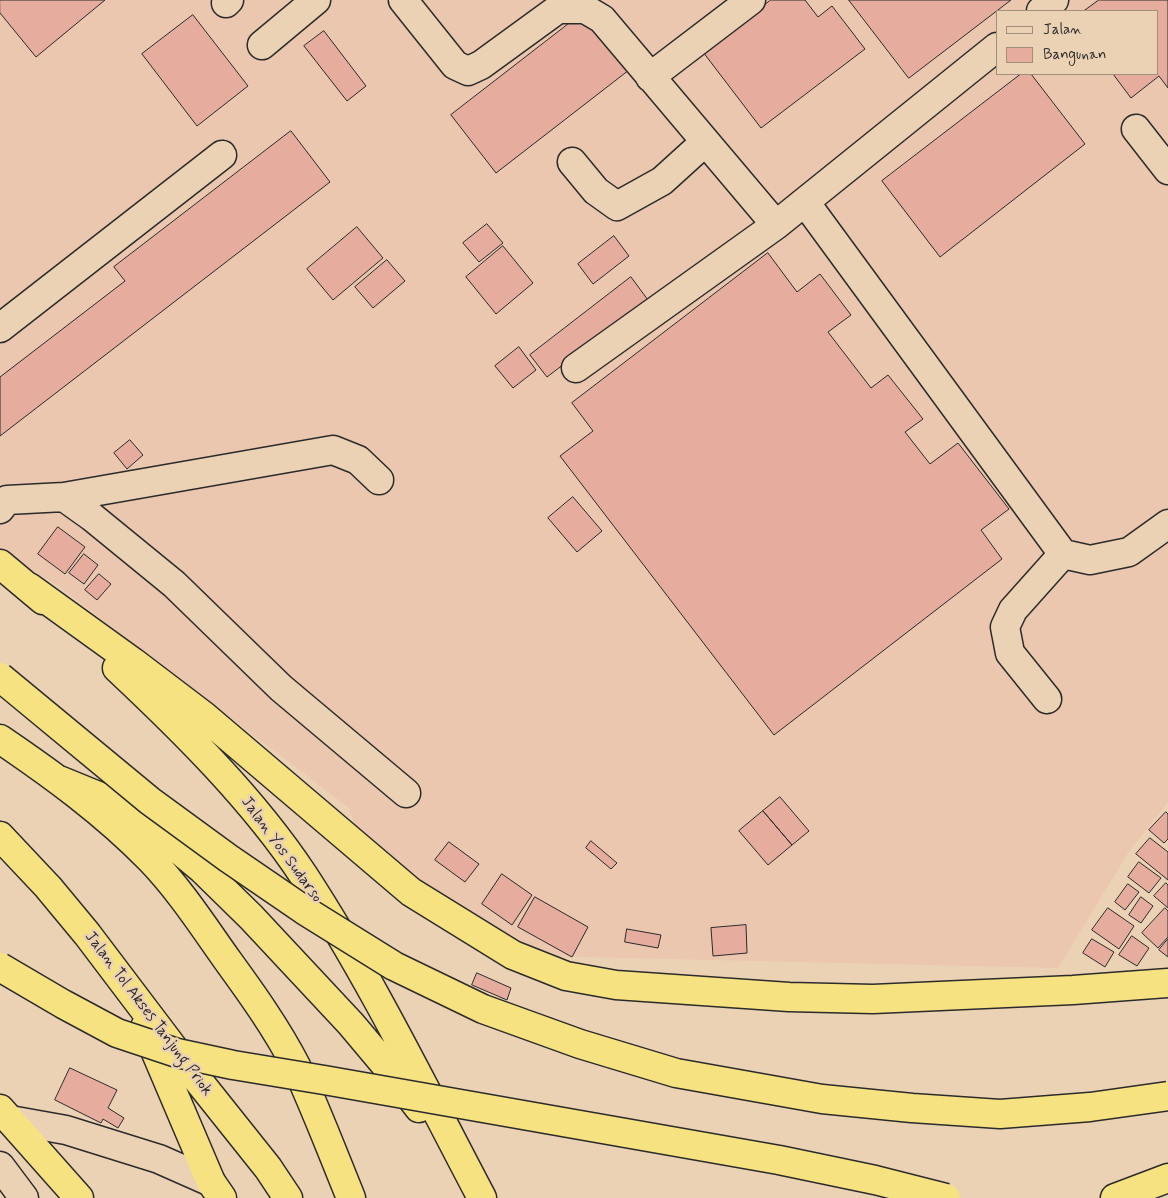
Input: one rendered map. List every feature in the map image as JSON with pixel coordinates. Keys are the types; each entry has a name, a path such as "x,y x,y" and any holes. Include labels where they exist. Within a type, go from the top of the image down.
{"highway":[{"name":"Jalan Yos Sudarso","path":"0,564 29,587 123,674 180,729 249,803 303,875 353,957 480,1198"},
{"path":"29,587 204,716 411,892 513,955 566,976 616,986 798,997 873,999 1168,983"},
{"path":"0,678 150,801 304,910 394,966 484,1009 580,1044 676,1073 822,1099 912,1108 1000,1114 1090,1107 1168,1096"},
{"path":"0,739 59,780 151,860 187,903 252,994 296,1066 351,1198"},
{"path":"59,780 113,802 138,816 202,869 251,917 371,1047 422,1112 480,1198"},
{"name":"Jalan Tol Akses Tanjung Priok","path":"0,836 82,927 193,1074 252,1147 288,1198"},
{"path":"0,967 63,1004 118,1032 177,1053 233,1065 779,1160 875,1180 946,1198"},
{"path":"132,993 216,1190"},
{"path":"5,1114 79,1198"},
{"path":"1115,1198 1168,1178"}],"lane":[{"path":"262,45 316,0"},
{"path":"403,0 455,65 468,71 481,65 558,9 585,9 602,19 776,225"},
{"path":"650,77 751,0"},
{"path":"1042,10 1054,0"},
{"path":"576,368 776,225 996,48"},
{"path":"1136,129 1168,170"},
{"path":"572,162 596,190 617,206 662,181 705,142"},
{"path":"0,328 222,155"},
{"path":"805,202 1063,554 1090,560 1129,552 1168,524"},
{"path":"0,509 7,500 64,496 333,450 358,460 379,480"},
{"path":"64,496 92,516 174,584 281,688 406,793"},
{"path":"1047,699 1010,653 1005,628 1013,610 1063,554"},
{"path":"5,1114 66,1130 159,1159 216,1190"},
{"path":"0,1166 24,1198"}],"shaded area":[{"path":"0,0 1168,0 1168,802 1128,853 1058,968 540,956 366,854 349,808 58,586 0,550"}],"building":[{"path":"0,0 105,0 36,57 0,13"},
{"path":"771,0 805,0 818,17 832,6 865,49 761,128 703,52"},
{"path":"849,0 1011,0 996,10 909,78"},
{"path":"1099,0 1168,0 1168,88 1159,76 1131,98 1114,75 1158,75 1158,10 1085,10"},
{"path":"584,12 629,70 496,173 451,115"},
{"path":"193,15 248,86 197,126 142,54"},
{"path":"324,31 366,86 347,101 304,46"},
{"path":"1020,75 1032,75 1085,144 940,257 882,181"},
{"path":"291,131 330,182 0,436 0,377 125,281 114,267"},
{"path":"487,224 503,243 479,262 463,243"},
{"path":"357,227 383,258 333,300 307,269"},
{"path":"614,236 629,256 593,284 578,264"},
{"path":"503,246 533,283 496,314 466,277"},
{"path":"768,253 797,292 820,274 851,315 828,332 871,388 888,375 923,419 905,432 930,464 958,443 1009,509 981,530 1002,559 774,735 560,456 593,431 572,403"},
{"path":"387,260 405,281 373,308 355,287"},
{"path":"631,277 648,300 547,377 530,355"},
{"path":"519,347 536,370 513,388 495,366"},
{"path":"130,440 143,455 127,469 114,453"},
{"path":"573,497 602,531 577,552 548,518"},
{"path":"58,527 85,547 65,574 38,554"},
{"path":"84,554 98,565 84,584 69,573"},
{"path":"99,574 111,584 97,600 85,590"},
{"path":"780,797 809,831 792,845 763,811"},
{"path":"763,811 792,845 768,865 739,831"},
{"path":"1166,812 1168,814 1168,839 1164,843 1149,830"},
{"path":"1150,838 1168,852 1168,880 1136,854"},
{"path":"591,841 617,863 611,869 586,848"},
{"path":"449,842 479,864 465,882 435,860"},
{"path":"1139,862 1161,878 1149,893 1128,877"},
{"path":"502,874 532,895 512,925 482,904"},
{"path":"1166,883 1168,885 1168,908 1154,896"},
{"path":"1128,884 1139,892 1125,910 1115,902"},
{"path":"535,897 588,927 572,957 518,927"},
{"path":"1141,897 1153,906 1141,923 1129,915"},
{"path":"1108,908 1134,926 1119,949 1092,930"},
{"path":"1165,908 1168,911 1168,937 1158,948 1142,933"},
{"path":"746,925 747,953 713,956 711,928"},
{"path":"627,929 661,935 658,948 625,942"},
{"path":"1132,936 1149,948 1137,966 1119,955"},
{"path":"1092,939 1114,952 1105,967 1083,953"},
{"path":"1168,939 1168,957 1159,950"},
{"path":"477,973 511,988 507,1000 472,985"},
{"path":"70,1068 117,1090 108,1108 124,1118 118,1128 103,1119 101,1123 55,1100"}]}
